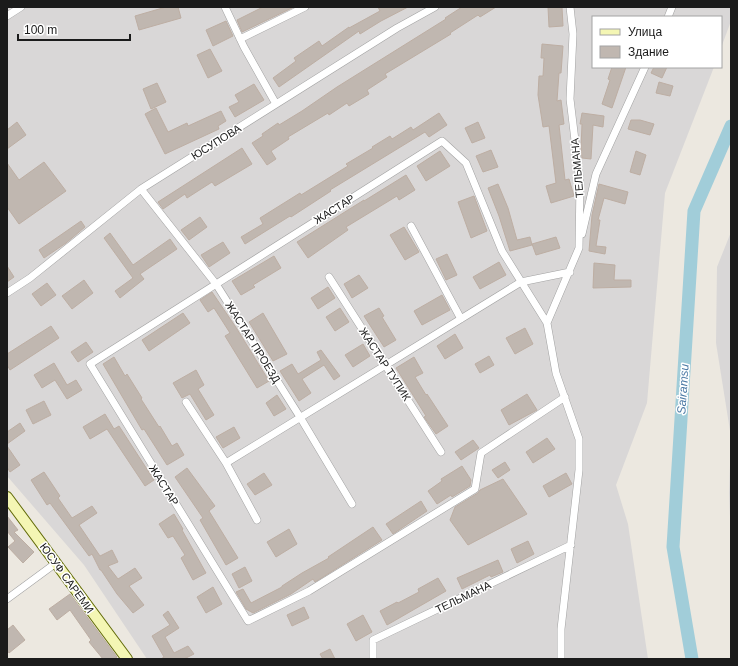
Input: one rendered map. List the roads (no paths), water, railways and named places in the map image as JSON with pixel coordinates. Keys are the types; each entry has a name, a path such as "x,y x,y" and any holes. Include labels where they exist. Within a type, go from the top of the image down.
{"main road":[{"name":"ЮСУФ САРЕМИ","path":"7,497 127,659"}],"street":[{"path":"7,16 21,7"},
{"path":"225,7 240,39 276,104"},
{"path":"240,39 305,7"},
{"name":"ЮСУПОВА","path":"7,293 30,278 141,189 397,28 435,7"},
{"name":"ТЕЛЬМАНА","path":"547,323 579,248 580,182 570,99 573,34 570,7"},
{"path":"579,248 596,174 645,68"},
{"name":"ЖАСТАР","path":"521,282 502,251 466,163 442,141 90,364 248,621 309,591 475,489 481,453 565,397"},
{"name":"ЖАСТАР ПРОЕЗД","path":"141,189 216,284 352,504"},
{"path":"411,226 461,319"},
{"path":"226,463 521,282 570,272"},
{"name":"ЖАСТАР ТУПИК","path":"329,277 441,452"},
{"path":"521,282 547,323 556,373 579,439 579,470 561,629 561,659"},
{"path":"186,402 226,463 257,520"},
{"name":"ТЕЛЬМАНА","path":"373,659 373,640 570,545"},
{"path":"7,599 56,563"}],"waterway":[{"name":"Sairamsu","path":"692,659 673,547 694,211 731,126"}]}
